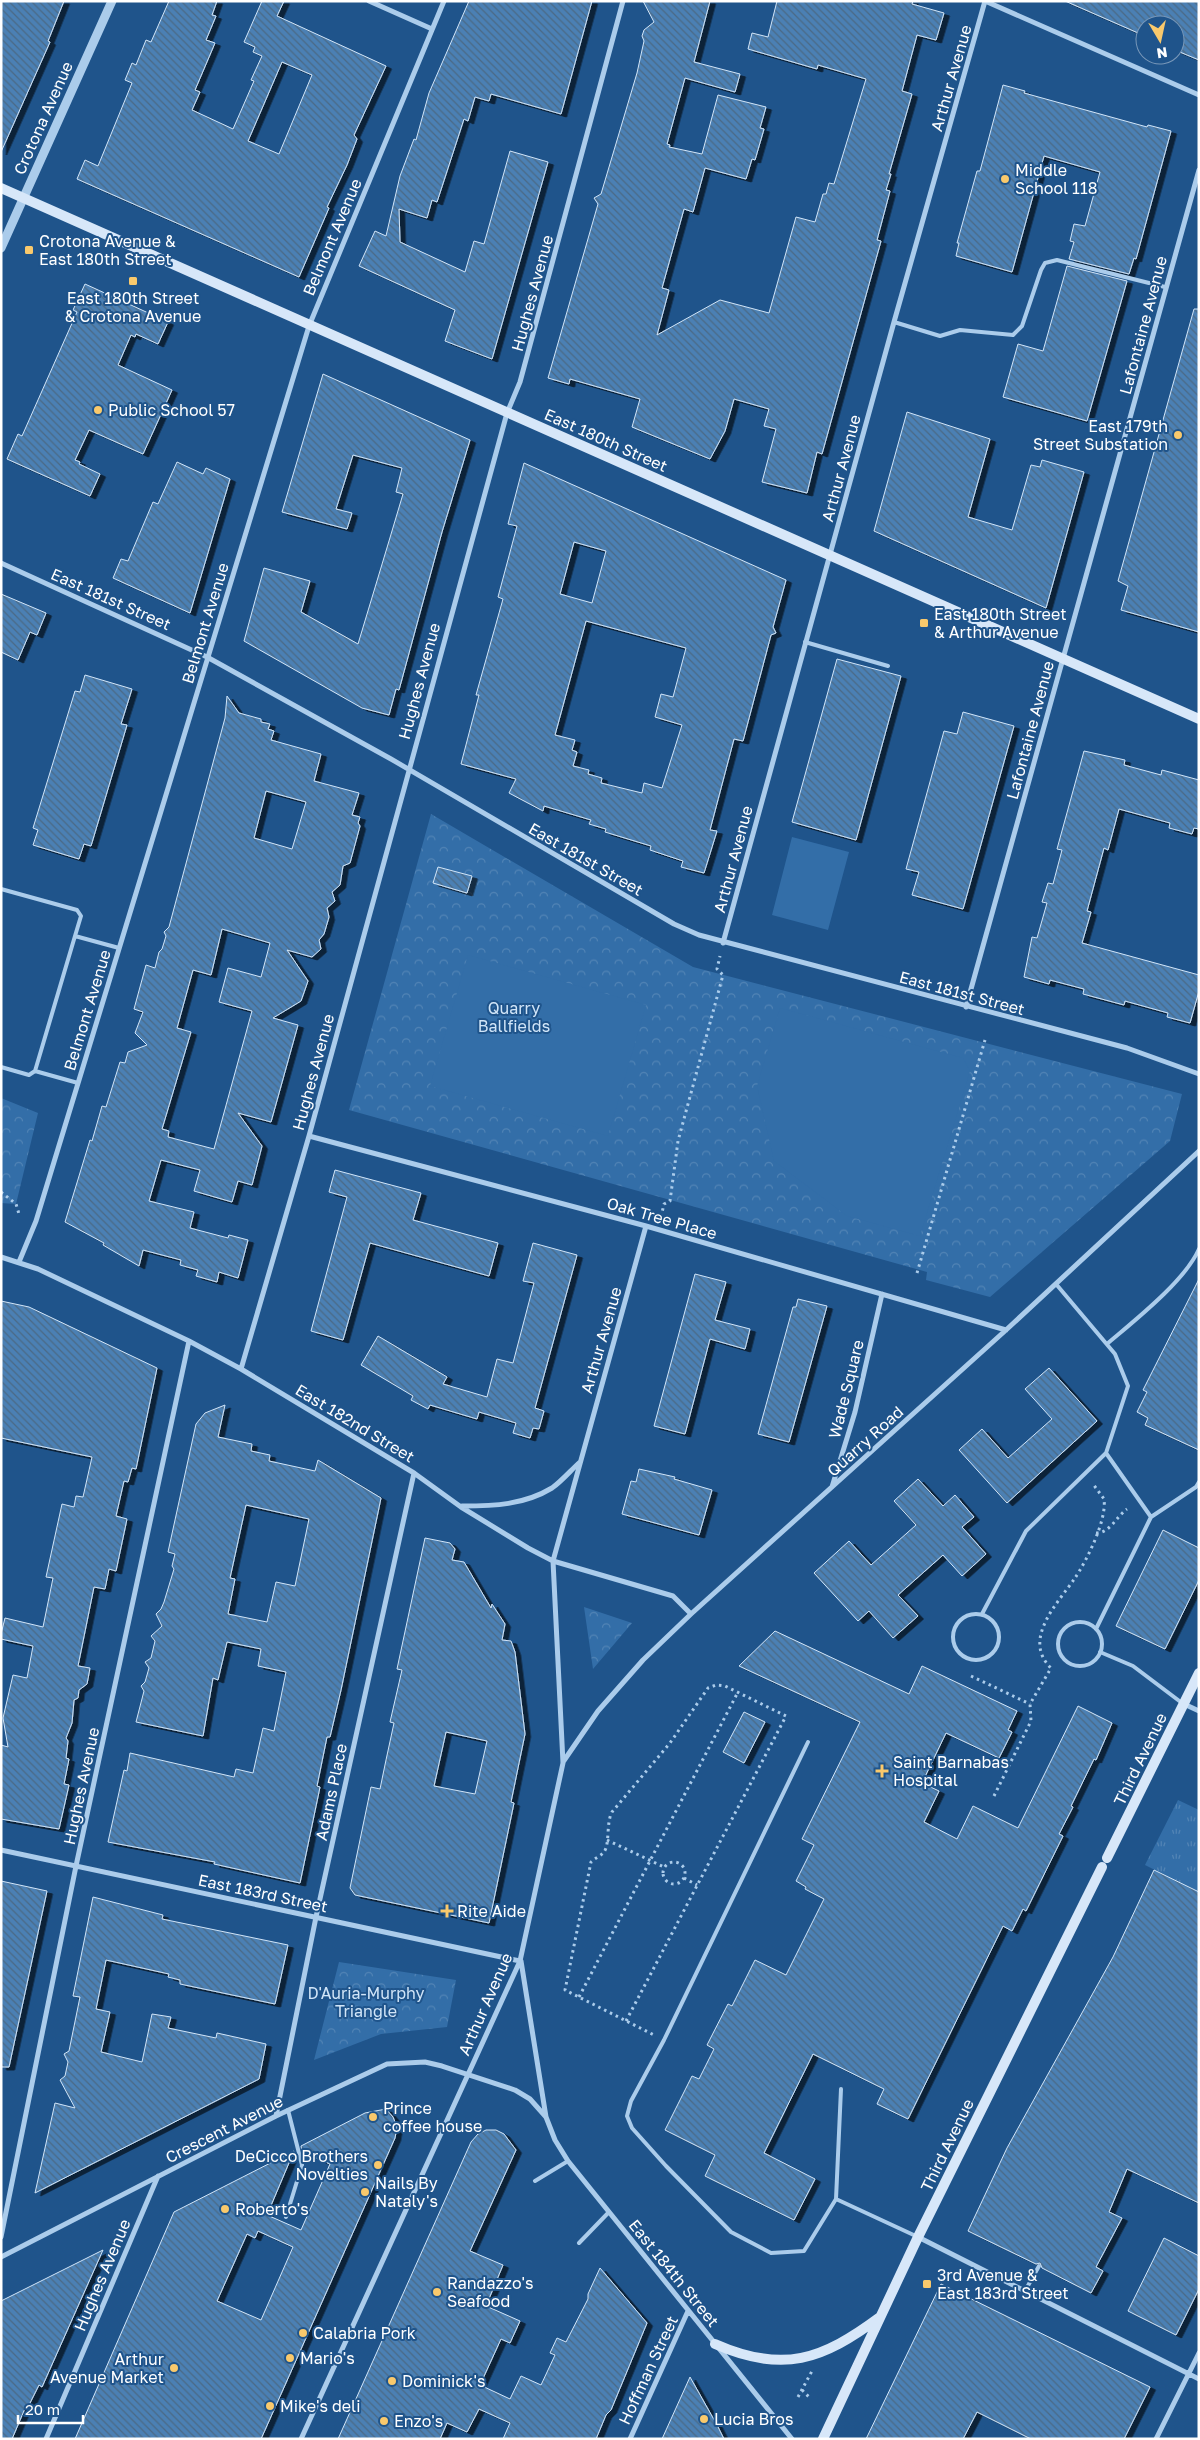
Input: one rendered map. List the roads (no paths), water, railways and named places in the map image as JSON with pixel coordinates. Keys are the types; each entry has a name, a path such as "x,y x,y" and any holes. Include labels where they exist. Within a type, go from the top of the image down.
{"main road":[{"name":"East 180th Street","path":"1,188 1199,719"},
{"name":"Third Avenue","path":"823,2439 918,2237 1199,1673"},
{"path":"715,2344 738,2354 764,2361 807,2358 853,2337 880,2317"}],"street":[{"name":"Crotona Avenue","path":"1,248 112,1"},
{"path":"369,1 432,29"},
{"name":"Belmont Avenue","path":"19,1262 34,1228 309,326 444,1"},
{"name":"Hughes Avenue","path":"241,1369 309,1136 507,413 520,382 623,1"},
{"path":"985,1 1199,95"},
{"name":"Arthur Avenue","path":"723,943 894,322 985,1"},
{"name":"Lafontaine Avenue","path":"966,1007 1062,659 1123,447 1165,286 1199,170"},
{"name":"East 181st Street","path":"1,563 207,657 408,770 674,924 723,943 1127,1048 1199,1074"},
{"name":"Oak Tree Place","path":"309,1136 646,1226 1006,1330"},
{"name":"Quarry Road","path":"563,1762 598,1711 643,1660 691,1614 1006,1330 1199,1151"},
{"name":"Arthur Avenue","path":"301,2439 466,2074 520,1961 563,1762 553,1561 646,1226"},
{"name":"East 182nd Street","path":"1,1256 19,1262 189,1341 241,1369 414,1474 528,1548 553,1561 673,1596 691,1614"},
{"name":"Wade Square","path":"831,1489 855,1412 882,1294"},
{"name":"Hughes Avenue","path":"1,2237 76,1866 189,1341"},
{"path":"461,1506 511,1504 534,1497 553,1487 580,1462"},
{"name":"Adams Place","path":"276,2116 316,1918 414,1474"},
{"path":"1184,1704 1199,1711"},
{"name":"East 183rd Street","path":"1,1850 520,1961"},
{"name":"East 184th Street","path":"520,1961 546,2117 556,2140 568,2161 792,2439"},
{"name":"Crescent Avenue","path":"1,2257 288,2110 387,2064 425,2062 466,2074"},
{"name":"East 184th Street","path":"466,2074 515,2090 530,2099 546,2117"},
{"name":"Hughes Avenue","path":"46,2439 158,2176"},
{"path":"918,2237 1199,2379"},
{"name":"Hoffman Street","path":"630,2439 688,2311"},
{"path":"1156,2439 1199,2354"}],"lane":[{"path":"894,322 940,336 960,330 1014,335 1022,326 1041,270 1046,263 1057,260 1165,286"},
{"path":"805,642 888,666"},
{"path":"1,889 77,910 81,916 35,1071 29,1075 1,1067"},
{"path":"75,936 119,948"},
{"path":"35,1071 78,1083"},
{"path":"1107,1344 1156,1302 1195,1259 1199,1249"},
{"path":"982,1614 1026,1531 1106,1453 1128,1386 1115,1354 1056,1284"},
{"path":"1106,1453 1151,1517"},
{"path":"1096,1629 1151,1517 1196,1487 1199,1482"},
{"path":"982,1614 995,1623 999,1639 992,1653 986,1658 970,1660 957,1651 952,1638 953,1630 956,1624 967,1615 982,1614"},
{"path":"1082,1622 1096,1629 1101,1639 1100,1652 1097,1658 1084,1666 1069,1664 1059,1653 1058,1638 1067,1626 1082,1622"},
{"path":"1100,1652 1133,1666 1184,1704"},
{"path":"808,1742 664,2040 631,2101 627,2116 632,2128 666,2166 731,2232 771,2253 804,2251 836,2198 841,2089"},
{"path":"286,2217 302,2165 288,2110"},
{"path":"535,2182 568,2161"},
{"path":"836,2198 918,2237"},
{"path":"579,2243 609,2212"},
{"path":"1025,2291 1039,2266"}],"place":[{"name":"Middle School 118","path":"1005,179"},
{"name":"Crotona Avenue & East 180th Street","path":"29,250"},
{"name":"East 180th Street & Crotona Avenue","path":"133,281"},
{"name":"Public School 57","path":"98,410"},
{"name":"East 179th Street Substation","path":"1178,435"},
{"name":"East 180th Street & Arthur Avenue","path":"924,623"},
{"name":"Saint Barnabas Hospital","path":"882,1771"},
{"name":"Rite Aide","path":"447,1911"},
{"name":"Prince coffee house","path":"373,2117"},
{"name":"DeCicco Brothers Novelties","path":"378,2165"},
{"name":"Nails By Nataly's","path":"365,2192"},
{"name":"Roberto's","path":"225,2209"},
{"name":"3rd Avenue & East 183rd Street","path":"927,2284"},
{"name":"Randazzo's Seafood","path":"437,2292"},
{"name":"Calabria Pork","path":"303,2333"},
{"name":"Mario's","path":"290,2358"},
{"name":"Arthur Avenue Market","path":"174,2368"},
{"name":"Dominick's","path":"392,2381"},
{"name":"Mike's deli","path":"270,2406"},
{"name":"Lucia Bros","path":"704,2419"},
{"name":"Enzo's","path":"384,2421"}],"park label":[{"name":"Quarry Ballfields","path":"514,1017"},
{"name":"D'Auria-Murphy Triangle","path":"366,2002"}]}
